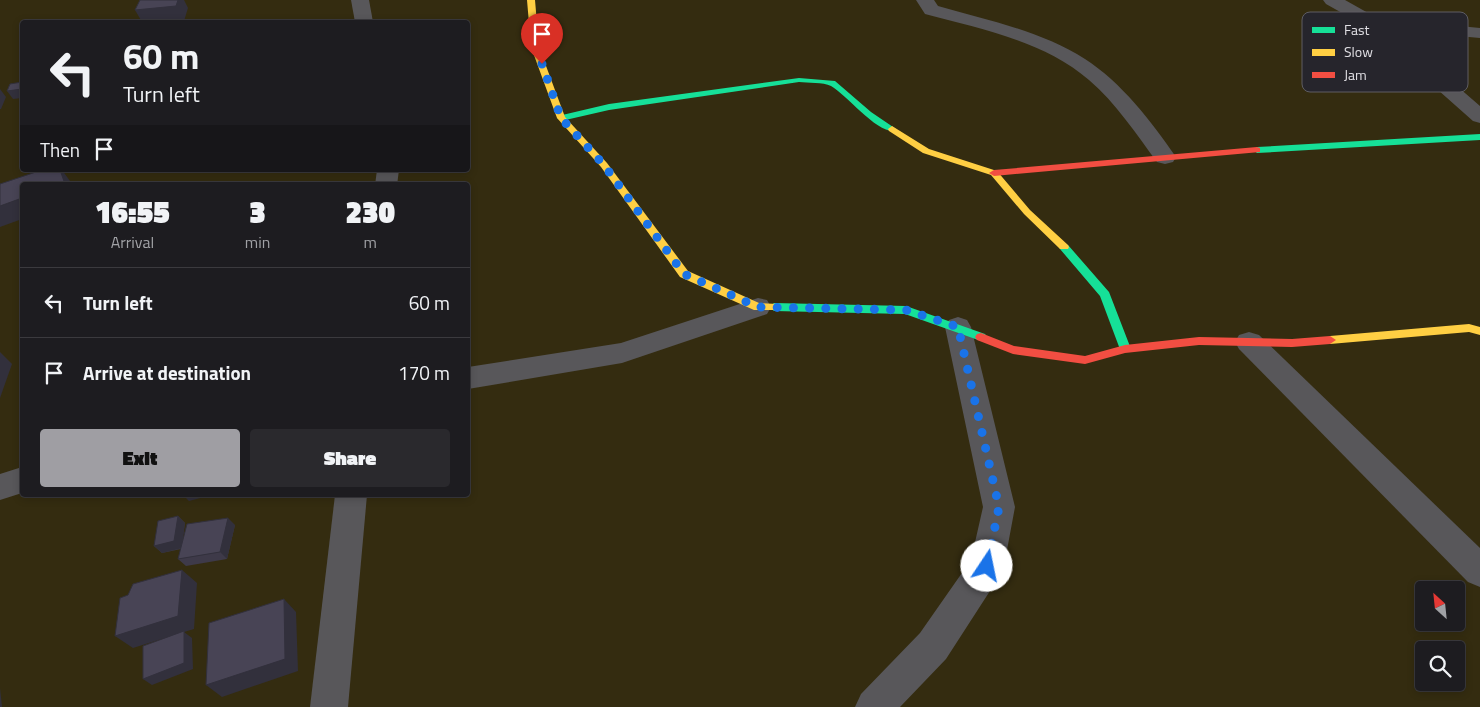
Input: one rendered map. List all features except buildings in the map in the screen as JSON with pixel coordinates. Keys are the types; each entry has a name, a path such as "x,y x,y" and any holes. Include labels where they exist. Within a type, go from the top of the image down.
{"street":[{"path":"360,0 364,20"},
{"path":"531,0 535,46 561,118 604,165 684,274 758,307"},
{"path":"924,0 931,10 1001,30 1063,53 1096,76 1165,157"},
{"path":"1332,0 1353,12"},
{"path":"561,118 609,107 799,80 832,84 868,114 926,151 994,174 1165,157 1366,141 1480,137"},
{"path":"1452,92 1480,116"},
{"path":"994,174 1027,212 1073,255 1105,295 1125,348"},
{"path":"470,378 622,353 758,307 906,310 958,327 1014,350 1085,360 1125,348 1199,340 1292,343 1468,328 1480,331"},
{"path":"874,707 933,646 987,566 999,507 958,327"},
{"path":"1249,342 1480,571"},
{"path":"0,487 20,481"},
{"path":"329,707 351,497"}],"sand":[{"path":"0,0 1480,0 1480,707 0,707"}],"traffic: fast":[{"path":"561,118 609,107 799,80 832,83 868,114 892,129"},
{"path":"1257,150 1480,137"},
{"path":"1064,247 1105,295 1125,349"},
{"path":"774,307 906,310 981,337"}],"traffic: slow":[{"path":"531,0 535,47 561,118 604,165 684,274 758,307 774,307"},
{"path":"892,129 926,151 994,173 1027,212 1064,247"},
{"path":"1330,340 1469,328 1480,331"}],"traffic: jam":[{"path":"994,173 1257,150"},
{"path":"981,337 1013,350 1085,360 1125,349 1199,341 1292,343 1330,340"}],"route":[{"path":"542,64 556,98 561,118 604,165 684,274 758,307 906,310 958,327 999,507 987,566"}]}
